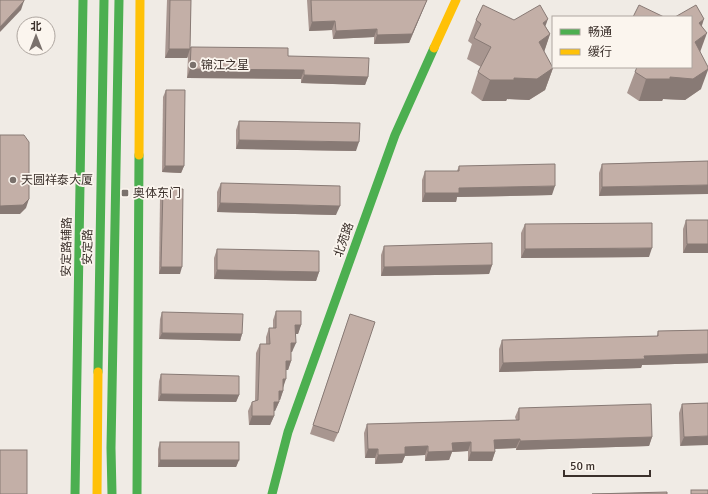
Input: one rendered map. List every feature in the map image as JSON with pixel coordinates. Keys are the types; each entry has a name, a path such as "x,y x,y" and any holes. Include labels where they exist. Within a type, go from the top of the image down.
{"street":[{"name":"安定路辅路","path":"75,494 83,0"},
{"name":"安定路","path":"97,494 104,0"},
{"path":"112,494 111,448 119,0"},
{"path":"137,494 140,0"},
{"name":"北苑路","path":"272,494 288,432 395,135 456,0"},
{"path":"118,57 140,17"},
{"path":"88,481 97,448"}],"building":[{"path":"0,0 24,1 0,27"},
{"path":"170,0 191,0 190,49 169,49"},
{"path":"311,0 427,0 412,34 377,35 377,29 336,31 335,21 312,22"},
{"path":"483,5 514,20 540,5 548,19 543,23 550,34 539,42 553,68 537,79 514,78 514,80 490,80 478,72 491,47 474,38 481,24 476,20"},
{"path":"639,5 662,16 634,16"},
{"path":"696,5 704,19 699,23 707,33 695,42 708,69 693,79 670,77 670,79 646,79 635,72 637,68 692,68 692,16 677,16"},
{"path":"191,47 288,48 288,56 369,58 368,77 304,75 304,70 190,69"},
{"path":"166,90 185,90 184,166 165,166"},
{"path":"239,121 360,123 359,142 239,140"},
{"name":"天圆祥泰大厦","path":"0,135 24,135 29,142 29,199 23,205 0,206"},
{"path":"708,161 708,185 602,187 602,164"},
{"path":"555,164 555,186 459,188 459,193 425,193 425,171 459,171 459,166"},
{"path":"221,183 340,186 340,206 220,203"},
{"path":"163,189 183,189 182,267 161,267"},
{"path":"686,220 708,220 708,244 687,244"},
{"path":"652,223 652,248 525,249 525,224"},
{"path":"492,243 492,265 384,267 384,246"},
{"path":"217,249 319,251 319,272 217,270"},
{"path":"276,311 301,311 301,325 295,325 296,343 291,343 291,361 286,361 286,379 283,379 283,391 279,391 279,402 274,402 274,416 252,416 252,402 258,400 260,344 270,344 269,328 276,328"},
{"path":"162,312 243,314 242,334 162,333"},
{"path":"350,314 375,322 338,433 313,425"},
{"path":"708,330 708,354 644,356 645,359 503,363 502,340 658,336 658,331"},
{"path":"161,374 239,376 239,395 161,394"},
{"path":"708,403 708,436 684,437 682,404"},
{"path":"651,404 652,437 520,441 520,439 494,440 495,452 471,452 471,442 452,443 453,451 428,452 428,446 405,447 405,454 378,455 378,449 368,449 367,424 519,420 519,408"},
{"path":"160,442 239,442 239,460 160,460"},
{"path":"0,450 27,450 27,494 0,494"},
{"path":"691,490 708,490 708,494 691,494"},
{"path":"667,492 667,494 592,494"}],"traffic: fast":[{"path":"75,494 83,0"},
{"path":"98,372 104,0"},
{"path":"112,494 111,448 119,0"},
{"path":"272,494 288,432 395,135 434,48"},
{"path":"137,494 139,155"}],"traffic: slow":[{"path":"139,155 140,0"},
{"path":"434,48 456,0"},
{"path":"97,494 98,372"}],"place":[{"name":"锦江之星","path":"193,65"},
{"name":"天圆祥泰大厦","path":"13,180"},
{"name":"奥体东门","path":"125,193"}]}
